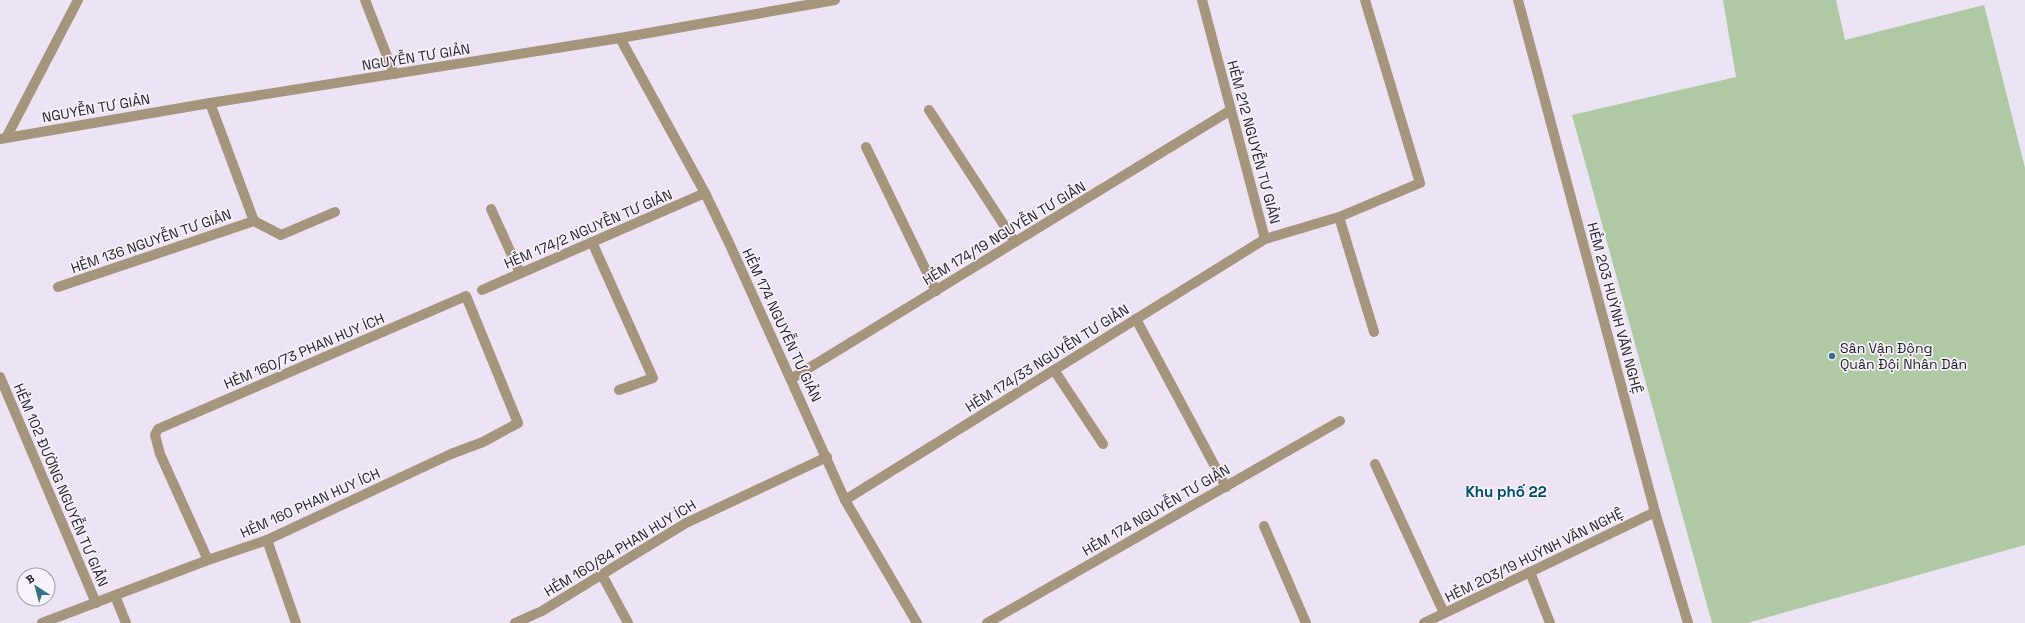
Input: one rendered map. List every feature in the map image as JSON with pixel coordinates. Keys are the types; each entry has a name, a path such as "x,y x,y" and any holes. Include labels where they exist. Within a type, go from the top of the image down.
{"street":[{"path":"3,139 78,0"},
{"path":"365,0 394,74"},
{"name":"NGUYỄN TƯ GIẢN","path":"3,139 210,102 620,38 835,0"},
{"name":"HẺM 212 NGUYỄN TƯ GIẢN","path":"1202,0 1265,239 1339,217 1420,183 1365,0"},
{"name":"HẺM 203 HUỲNH VĂN NGHỆ","path":"1518,0 1655,512 1688,623"},
{"name":"HẺM 174 NGUYỄN TƯ GIẢN","path":"620,38 704,193 827,457 845,500 917,623"},
{"name":"HẺM 136 NGUYỄN TƯ GIẢN","path":"210,102 254,221 280,235 335,212"},
{"path":"929,110 1015,242"},
{"name":"HẺM 174/19 NGUYỄN TƯ GIẢN","path":"791,379 1231,110"},
{"path":"866,147 936,291"},
{"name":"HẺM 174/2 NGUYỄN TƯ GIẢN","path":"482,290 704,193"},
{"path":"490,209 520,273"},
{"path":"1339,217 1374,332"},
{"name":"HẺM 136 NGUYỄN TƯ GIẢN","path":"58,287 254,221"},
{"name":"HẺM 174/33 NGUYỄN TƯ GIẢN","path":"845,500 1265,239"},
{"path":"592,242 653,378 620,390"},
{"name":"HẺM 160/73 PHAN HUY ÍCH","path":"208,560 157,443 155,435 158,429 466,296 518,423"},
{"path":"1136,319 1226,487"},
{"path":"1054,370 1103,444"},
{"name":"HẺM 102 ĐƯỜNG NGUYỄN TƯ GIẢN","path":"0,377 35,456 96,603"},
{"name":"HẺM 174 NGUYỄN TƯ GIẢN","path":"986,623 1340,421"},
{"name":"HẺM 160 PHAN HUY ÍCH","path":"42,623 208,560 267,540 451,454 484,442 518,423"},
{"name":"HẺM 160/84 PHAN HUY ÍCH","path":"515,623 542,611 686,523 827,457"},
{"path":"1375,464 1444,613"},
{"name":"HẺM 203/19 HUỲNH VĂN NGHỆ","path":"1424,623 1655,512"},
{"path":"1264,526 1306,623"},
{"path":"267,540 296,623"},
{"path":"1530,572 1550,623"},
{"path":"602,575 628,623"},
{"path":"115,596 126,623"}],"green space":[{"name":"Sân Vận Động Quân Đội Nhân Dân","path":"1723,0 1836,0 1845,40 1984,5 2025,168 2025,545 1747,623 1712,623 1572,115 1736,77"}],"place":[{"name":"Sân Vận Động Quân Đội Nhân Dân","path":"1832,356"}],"district":[{"name":"Khu phố 22","path":"1506,492"}]}
